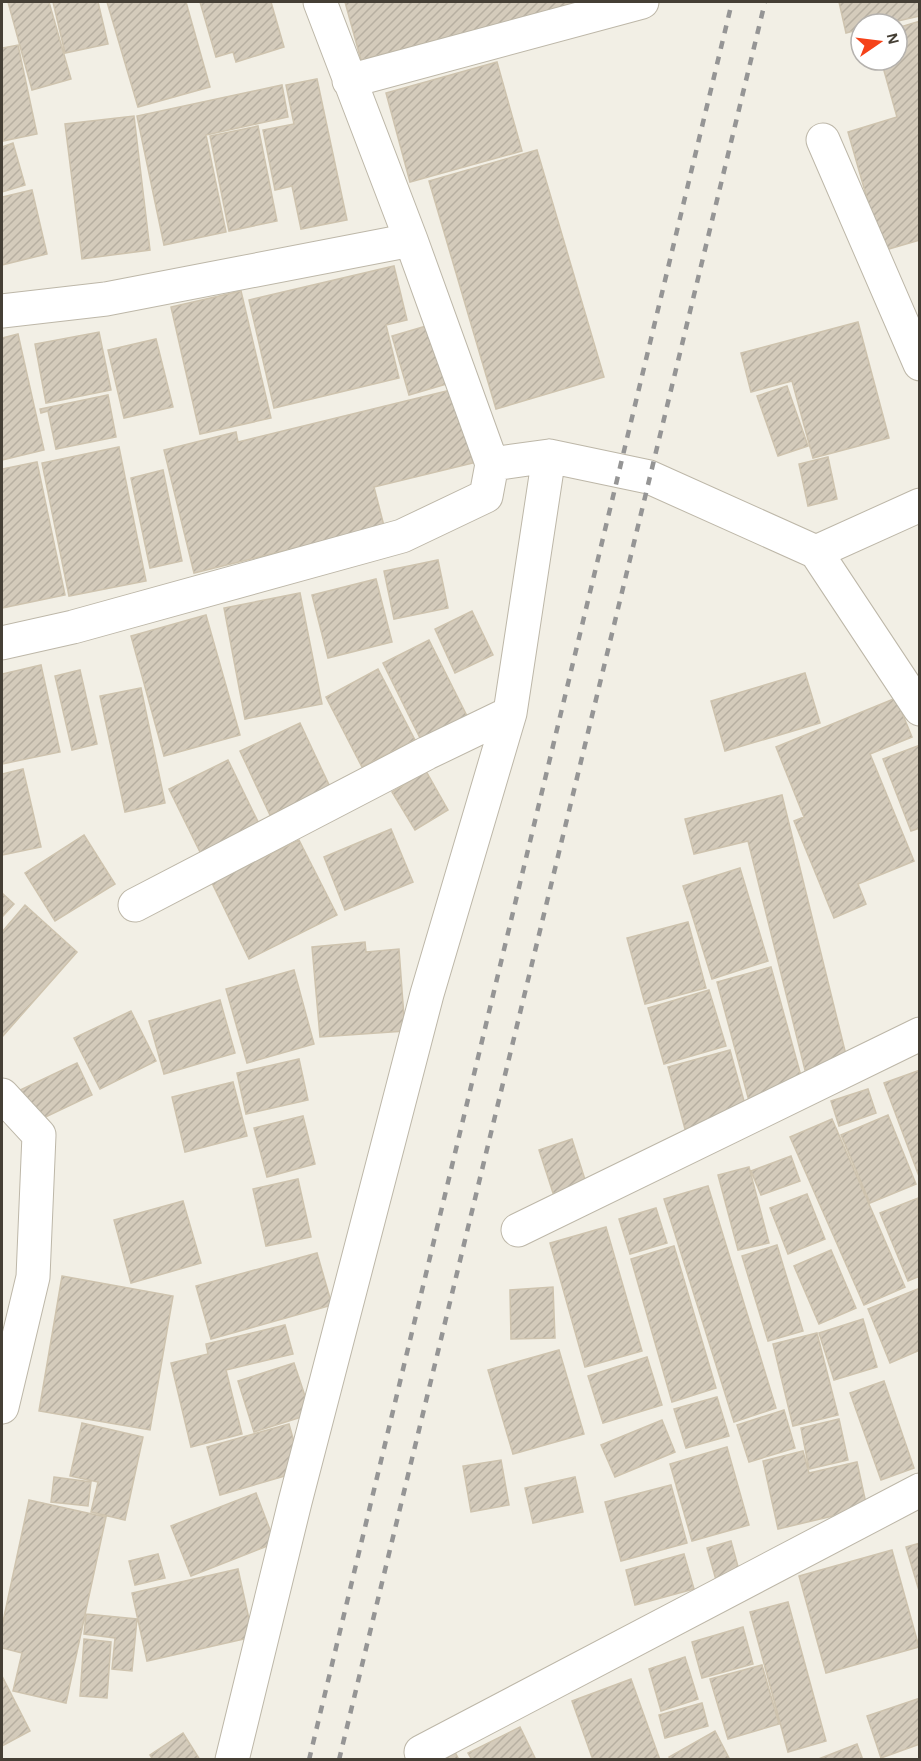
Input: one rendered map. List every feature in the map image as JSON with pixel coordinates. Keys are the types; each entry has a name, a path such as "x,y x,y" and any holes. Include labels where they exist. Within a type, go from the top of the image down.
{"street":[{"path":"2,643 73,627 402,536 486,496 492,464 411,240 320,2"},
{"path":"349,81 642,2"},
{"path":"823,140 920,364"},
{"path":"2,311 106,299 411,240"},
{"path":"492,464 549,456 648,477 816,552 920,709"},
{"path":"232,1760 298,1490 426,994 510,713 549,456"},
{"path":"816,552 920,505"},
{"path":"135,905 427,753 510,713"},
{"path":"518,1230 920,1034"},
{"path":"2,1095 39,1135 33,1277 2,1407"},
{"path":"422,1752 920,1490"}],"building":[{"path":"8,2 49,2 71,79 32,90"},
{"path":"53,2 98,2 108,44 65,53"},
{"path":"107,2 186,2 210,87 138,107"},
{"path":"200,2 271,2 284,47 236,62 233,52 216,57"},
{"path":"345,2 581,2 361,60"},
{"path":"839,2 920,2 920,16 909,19 909,12 849,12 849,32 846,33"},
{"path":"920,21 920,240 882,251 848,132 897,117 884,72 909,72 909,24"},
{"path":"18,45 37,134 3,141 2,48"},
{"path":"497,62 522,151 410,182 386,93"},
{"path":"317,79 347,220 301,229 292,186 275,190 263,130 294,124 286,85"},
{"path":"282,85 288,117 206,135 226,232 164,245 137,116"},
{"path":"134,116 150,250 82,259 65,124"},
{"path":"258,126 277,221 229,231 210,136"},
{"path":"13,143 25,185 2,192 2,147"},
{"path":"537,150 604,377 496,409 429,181"},
{"path":"32,190 47,254 2,265 2,197"},
{"path":"394,266 407,320 386,325 399,378 274,408 249,300"},
{"path":"241,291 271,418 200,434 171,307"},
{"path":"858,322 889,438 813,458 792,381 751,392 741,353"},
{"path":"433,324 450,383 409,395 392,336"},
{"path":"99,332 111,390 46,403 35,344"},
{"path":"18,334 44,450 2,460 2,338"},
{"path":"156,339 173,407 124,418 108,350"},
{"path":"787,386 808,446 778,456 757,396"},
{"path":"455,389 473,463 374,487 384,526 194,573 164,450 236,432 238,442"},
{"path":"108,395 116,437 56,449 48,411 41,413 40,409"},
{"path":"119,447 146,581 69,596 42,463"},
{"path":"828,457 837,499 808,506 799,464"},
{"path":"37,462 65,595 2,608 2,469"},
{"path":"163,470 182,561 150,568 131,478"},
{"path":"438,560 448,608 394,619 384,571"},
{"path":"376,579 392,642 328,658 312,595"},
{"path":"300,593 322,704 245,719 224,608"},
{"path":"472,611 493,655 455,673 435,629"},
{"path":"206,615 240,735 164,756 131,636"},
{"path":"429,640 467,716 421,740 383,663"},
{"path":"41,665 60,752 2,764 2,674"},
{"path":"378,669 415,740 362,767 326,697"},
{"path":"80,670 97,744 72,750 55,676"},
{"path":"805,673 820,723 725,751 711,701"},
{"path":"141,688 165,803 125,812 100,696"},
{"path":"896,698 912,737 870,754 914,861 858,884 866,904 834,918 794,821 804,817 776,747"},
{"path":"300,723 330,787 270,815 240,751"},
{"path":"920,745 920,828 911,831 883,759"},
{"path":"228,760 261,828 202,856 169,789"},
{"path":"23,769 41,847 2,855 2,774"},
{"path":"426,771 448,810 415,830 392,792"},
{"path":"782,795 847,1059 805,1070 748,841 694,854 685,819"},
{"path":"391,829 413,882 345,910 324,857"},
{"path":"84,835 115,884 55,921 25,873"},
{"path":"299,840 337,915 249,959 212,883"},
{"path":"740,868 768,961 712,979 683,886"},
{"path":"2,893 14,904 2,917"},
{"path":"25,905 77,952 2,1037 2,932"},
{"path":"688,922 706,988 645,1004 627,938"},
{"path":"365,942 366,952 399,949 405,1031 320,1037 312,947"},
{"path":"771,967 804,1087 749,1101 717,982"},
{"path":"294,970 314,1044 247,1063 226,989"},
{"path":"709,990 726,1046 664,1064 648,1008"},
{"path":"220,1000 235,1053 164,1074 149,1021"},
{"path":"131,1011 156,1061 100,1089 74,1038"},
{"path":"730,1050 747,1112 685,1129 668,1067"},
{"path":"299,1059 308,1100 246,1114 237,1073"},
{"path":"77,1063 92,1095 35,1122 20,1090"},
{"path":"920,1070 920,1179 884,1083"},
{"path":"233,1082 247,1136 185,1152 172,1097"},
{"path":"868,1089 876,1113 839,1126 831,1101"},
{"path":"888,1115 916,1184 870,1203 841,1135"},
{"path":"303,1116 315,1164 267,1177 254,1128"},
{"path":"832,1119 905,1287 864,1305 790,1137"},
{"path":"572,1139 588,1189 555,1199 539,1150"},
{"path":"791,1156 800,1181 761,1195 751,1171"},
{"path":"749,1167 769,1243 738,1250 718,1175"},
{"path":"298,1179 311,1237 266,1246 253,1189"},
{"path":"708,1186 776,1408 734,1422 664,1199"},
{"path":"807,1194 825,1239 788,1254 770,1208"},
{"path":"918,1198 920,1276 908,1281 880,1213"},
{"path":"183,1201 201,1263 131,1283 114,1220"},
{"path":"656,1208 667,1243 630,1254 619,1219"},
{"path":"606,1227 642,1351 585,1367 550,1243"},
{"path":"777,1245 803,1331 768,1341 742,1256"},
{"path":"674,1246 716,1388 672,1402 631,1259"},
{"path":"831,1250 856,1308 819,1324 794,1266"},
{"path":"317,1253 332,1305 211,1339 196,1286"},
{"path":"62,1276 173,1296 150,1430 39,1411"},
{"path":"553,1287 555,1338 511,1339 510,1290"},
{"path":"920,1288 920,1350 890,1363 868,1309"},
{"path":"863,1319 877,1367 834,1380 819,1333"},
{"path":"285,1325 293,1354 226,1370 242,1434 191,1447 171,1363 208,1354 206,1344"},
{"path":"817,1333 838,1415 793,1426 773,1344"},
{"path":"559,1350 584,1434 513,1454 488,1370"},
{"path":"647,1357 662,1405 603,1423 588,1376"},
{"path":"294,1363 311,1414 254,1432 238,1381"},
{"path":"884,1381 914,1468 881,1480 850,1393"},
{"path":"717,1397 729,1436 686,1448 674,1409"},
{"path":"784,1410 795,1448 749,1462 737,1425"},
{"path":"839,1419 848,1460 809,1469 801,1428"},
{"path":"662,1420 675,1452 615,1477 601,1445"},
{"path":"82,1423 143,1437 125,1520 91,1512 98,1482 70,1476"},
{"path":"289,1424 302,1471 220,1495 207,1447"},
{"path":"727,1447 749,1525 692,1541 670,1464"},
{"path":"803,1451 809,1473 857,1462 867,1508 778,1529 763,1461"},
{"path":"501,1460 509,1505 471,1512 463,1466"},
{"path":"54,1477 91,1482 88,1506 51,1502"},
{"path":"575,1477 583,1512 533,1523 525,1488"},
{"path":"671,1485 687,1543 621,1561 605,1502"},
{"path":"256,1493 275,1543 191,1576 171,1526"},
{"path":"29,1500 106,1517 66,1703 13,1691 22,1653 2,1648 2,1626"},
{"path":"731,1541 740,1574 716,1580 707,1548"},
{"path":"920,1543 920,1594 906,1547"},
{"path":"892,1550 919,1647 826,1673 799,1576"},
{"path":"158,1554 165,1578 135,1585 129,1561"},
{"path":"684,1554 694,1589 635,1605 626,1570"},
{"path":"238,1569 253,1637 147,1661 132,1593"},
{"path":"788,1602 826,1741 788,1752 750,1612"},
{"path":"86,1614 137,1619 132,1671 112,1669 115,1638 84,1634"},
{"path":"743,1627 753,1664 702,1678 692,1642"},
{"path":"84,1639 111,1642 107,1698 80,1696"},
{"path":"685,1657 698,1699 661,1711 649,1669"},
{"path":"762,1665 779,1724 728,1739 710,1679"},
{"path":"2,1676 30,1731 2,1746"},
{"path":"631,1679 660,1760 593,1760 572,1701"},
{"path":"920,1698 920,1744 881,1758 867,1716"},
{"path":"702,1703 708,1726 665,1738 659,1715"},
{"path":"520,1727 536,1760 472,1760 468,1753"},
{"path":"715,1731 730,1760 670,1760 669,1757"},
{"path":"183,1733 200,1760 153,1760 150,1755"},
{"path":"857,1744 863,1760 816,1760"},
{"path":"455,1752 459,1760 439,1760"}],"railway":[{"path":"309,1760 732,2"},
{"path":"339,1760 765,2"}]}
